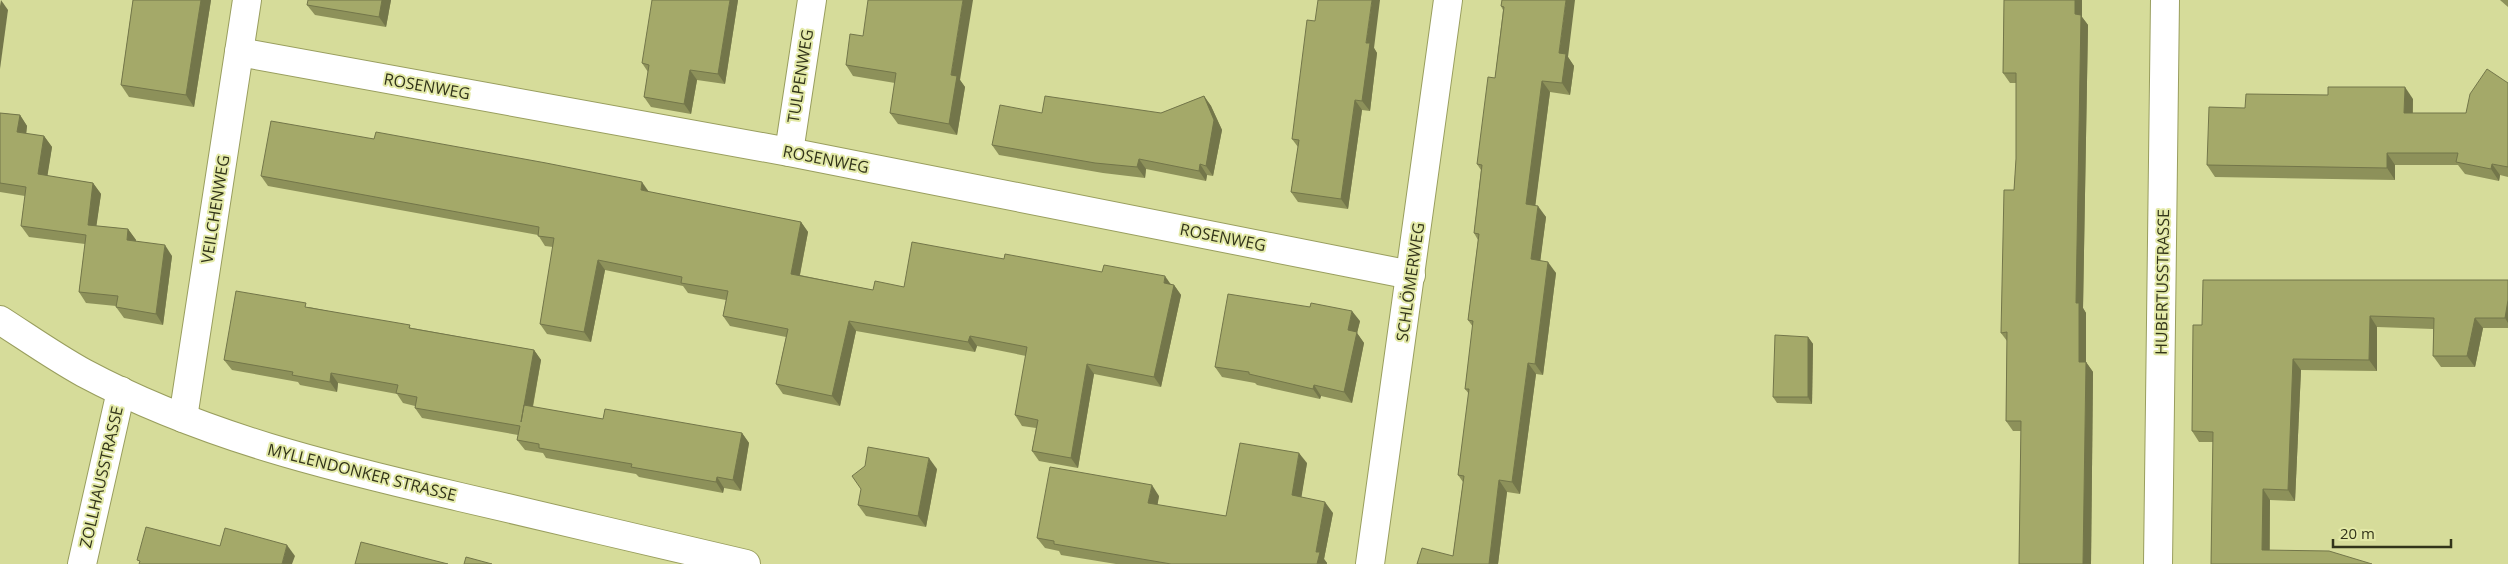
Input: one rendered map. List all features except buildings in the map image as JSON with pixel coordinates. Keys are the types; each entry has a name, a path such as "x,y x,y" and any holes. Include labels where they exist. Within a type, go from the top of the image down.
{"street":[{"name":"VEILCHENWEG","path":"183,418 247,0"},
{"name":"TULPENWEG","path":"788,152 812,0"},
{"name":"SCHLÖMERWEG","path":"1370,564 1412,274 1448,0"},
{"name":"HUBERTUSSTRASSE","path":"2158,564 2165,0"},
{"name":"ROSENWEG","path":"239,52 788,152 1412,274"},
{"name":"MYLLENDONKER STRASSE","path":"0,320 84,373 121,391 183,418 268,448 323,465 746,564"},
{"name":"ZOLLHAUSSTRASSE","path":"82,564 121,391"}]}
